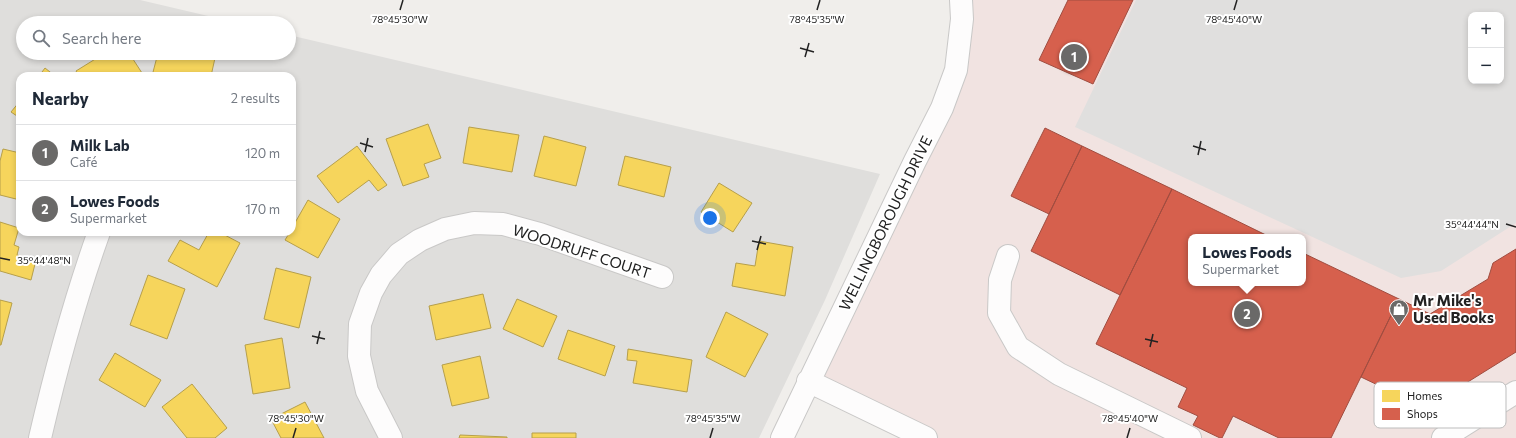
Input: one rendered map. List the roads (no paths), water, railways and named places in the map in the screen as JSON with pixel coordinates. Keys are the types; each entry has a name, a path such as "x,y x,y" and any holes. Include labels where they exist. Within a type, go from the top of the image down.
{"street":[{"name":"WELLINGBOROUGH DRIVE","path":"782,438 808,381 942,108 956,70 962,19 961,0"},
{"name":"WOODRUFF COURT","path":"391,438 367,391 359,356 360,324 371,293 381,275 400,254 420,240 445,229 474,224 503,224 540,234 662,277"},
{"path":"40,438 52,386 87,266 98,236"},
{"path":"1008,256 1000,280 999,313 1018,347 1059,374 1190,438"},
{"path":"808,381 926,438"},
{"path":"1506,398 1516,392"},
{"path":"1443,438 1459,428"}],"place":[{"name":"Milk Lab","path":"1074,57"},
{"name":"Lowes Foods","path":"1247,314"},
{"name":"Mr Mike's Used Books","path":"1399,326"}]}
